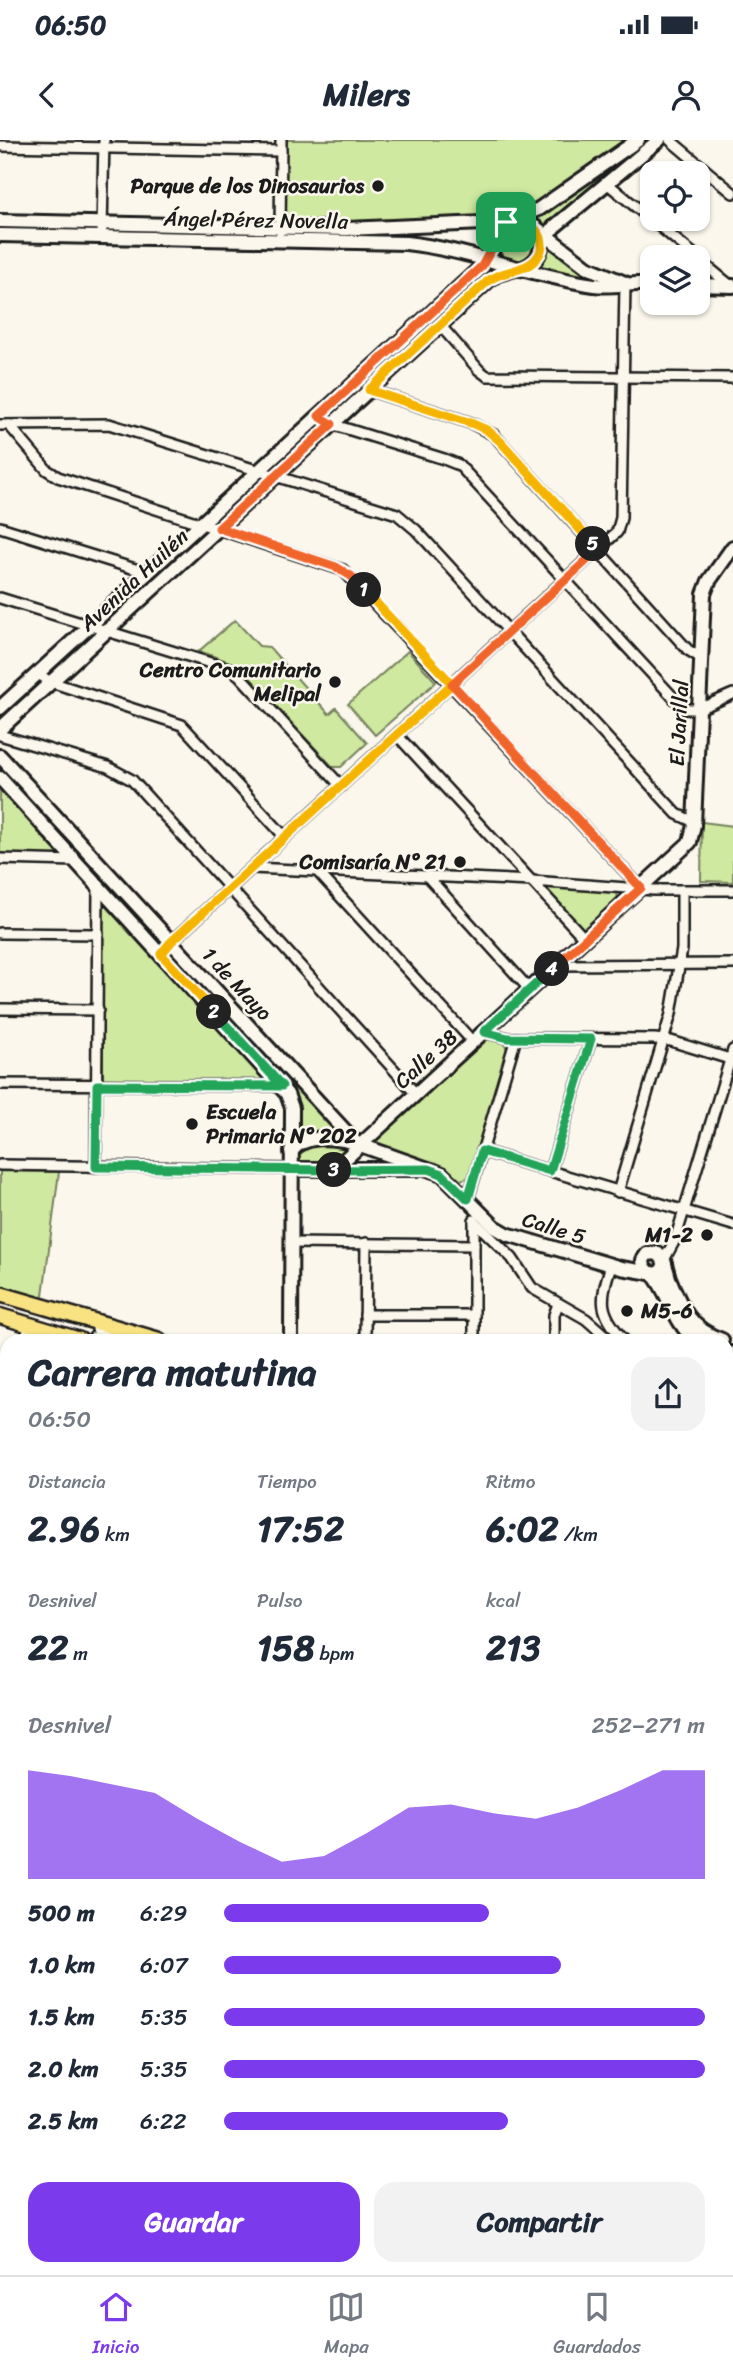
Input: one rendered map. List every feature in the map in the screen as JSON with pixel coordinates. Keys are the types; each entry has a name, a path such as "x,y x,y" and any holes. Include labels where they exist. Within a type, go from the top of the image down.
{"main road":[{"path":"490,254 496,231 510,221 531,214 638,140"},
{"path":"514,268 526,267 537,258 541,237 659,140"},
{"name":"Ángel Pérez Novella","path":"0,221 103,223 406,243 490,254 514,268 600,285 640,284"},
{"name":"Ángel Pérez Novella","path":"0,235 102,237 280,234 510,221 530,223 541,237 587,267 625,283"},
{"name":"Avenida Huilén","path":"0,708 319,416 490,254"},
{"name":"Avenida Huilén","path":"0,729 493,277 514,268"},
{"path":"710,285 732,286"},
{"name":"El Jarillal","path":"641,888 686,847 692,837 705,590 733,547"},
{"name":"1 de Mayo","path":"0,756 359,1146"},
{"name":"1 de Mayo","path":"0,778 282,1086 291,1103 291,1334"},
{"name":"Calle 38","path":"329,1170 338,1165 641,888"},
{"name":"Calle 5","path":"291,1152 298,1144 307,1140 340,1140 429,1169 442,1174 495,1227 507,1234 611,1265 651,1273"},
{"path":"291,1169 429,1169"},
{"path":"689,1334 684,1329 661,1284 643,1264 647,1254 657,1253 664,1262 690,1320 705,1334"},
{"path":"651,1273 660,1272 664,1262"},
{"path":"0,1294 138,1334"},
{"path":"0,1316 60,1334"}],"street":[{"path":"670,140 733,193"},
{"path":"102,237 104,144"},
{"path":"0,146 281,145 280,234"},
{"path":"608,184 681,245"},
{"path":"710,268 732,286"},
{"path":"161,954 617,532 620,523 625,283"},
{"path":"440,325 487,376 733,378"},
{"path":"369,390 487,430 500,441 688,650 701,659"},
{"path":"319,416 332,424 455,462 681,706 687,710 699,709 733,695"},
{"path":"5,425 109,424 397,514 416,530 677,814 694,822"},
{"path":"5,425 54,475 343,570 641,888"},
{"path":"0,527 148,573"},
{"path":"0,598 235,671 341,786"},
{"path":"38,674 51,682 182,725 285,837"},
{"path":"0,735 108,768 124,775 136,785 416,1094"},
{"path":"397,735 585,939"},
{"path":"0,859 76,862"},
{"path":"252,868 532,881 660,891 733,890"},
{"path":"317,871 473,1042"},
{"path":"427,876 530,990"},
{"path":"96,1167 99,886"},
{"path":"618,1192 664,1040 680,964 682,890"},
{"path":"0,933 98,934"},
{"path":"557,965 733,964"},
{"path":"0,1009 97,1010"},
{"path":"484,1032 516,1038 664,1040 732,1056 673,1246 664,1262"},
{"path":"474,1334 472,1202 482,1151 516,1038"},
{"path":"550,1171 591,1039"},
{"path":"0,1084 282,1086"},
{"path":"482,1151 733,1225"},
{"path":"0,1165 291,1169"},
{"path":"474,1221 512,1258 532,1288 592,1323 604,1334"},
{"path":"290,1243 474,1245"},
{"path":"365,1334 366,1243"},
{"path":"611,1265 603,1294 603,1305 610,1324 619,1334"},
{"path":"554,1334 554,1312 558,1304"},
{"path":"365,1315 474,1315"},
{"path":"27,1334 28,1324"},
{"path":"113,1334 97,1329 98,1325 127,1334"},
{"path":"0,1804 0,1850"}],"green space":[{"path":"284,140 632,140 537,207 513,217 366,224 287,220 284,212"},
{"path":"644,140 653,140 548,226 545,228 534,220 536,216"},
{"path":"517,224 531,229 536,243 531,257 517,262 503,257 498,243 503,229"},
{"path":"549,244 610,283 536,269"},
{"path":"235,620 259,646 269,647 329,714 336,708 367,743 341,767 333,767 236,664 199,651"},
{"path":"408,651 436,682 375,735 348,704"},
{"path":"0,785 61,852 59,857 0,855"},
{"path":"702,822 733,826 733,882 701,881"},
{"path":"547,886 615,891 618,897 588,927 582,928 545,890"},
{"path":"107,903 266,1081 103,1081 103,907"},
{"path":"176,955 342,1133 297,1140 296,1105 292,1093 171,958"},
{"path":"490,1039 504,1042 508,1052 468,1178 460,1180 437,1163 378,1148 376,1139 483,1041"},
{"path":"310,1143 341,1144 346,1151 335,1163 300,1164 296,1152"},
{"path":"0,1171 59,1172 42,1303 0,1290"}],"place":[{"name":"Parque de los Dinosaurios","path":"378,186"},
{"name":"Centro Comunitario Melipal","path":"335,682"},
{"name":"Comisaría N° 21","path":"460,862"},
{"name":"Escuela Primaria N° 202","path":"192,1124"},
{"name":"M1-2","path":"707,1235"},
{"name":"M5-6","path":"627,1311"}],"route":[{"path":"506,222 496,231 492,248 482,266 319,416 332,424 219,528 343,570 452,684 161,954 282,1086 97,1085 96,1167 429,1169 442,1174 468,1199 482,1151 550,1171 591,1039 508,1038 484,1032 641,888 452,684 598,550 487,430 369,390 493,277 533,263 542,244 536,229 522,220 506,222"}]}
